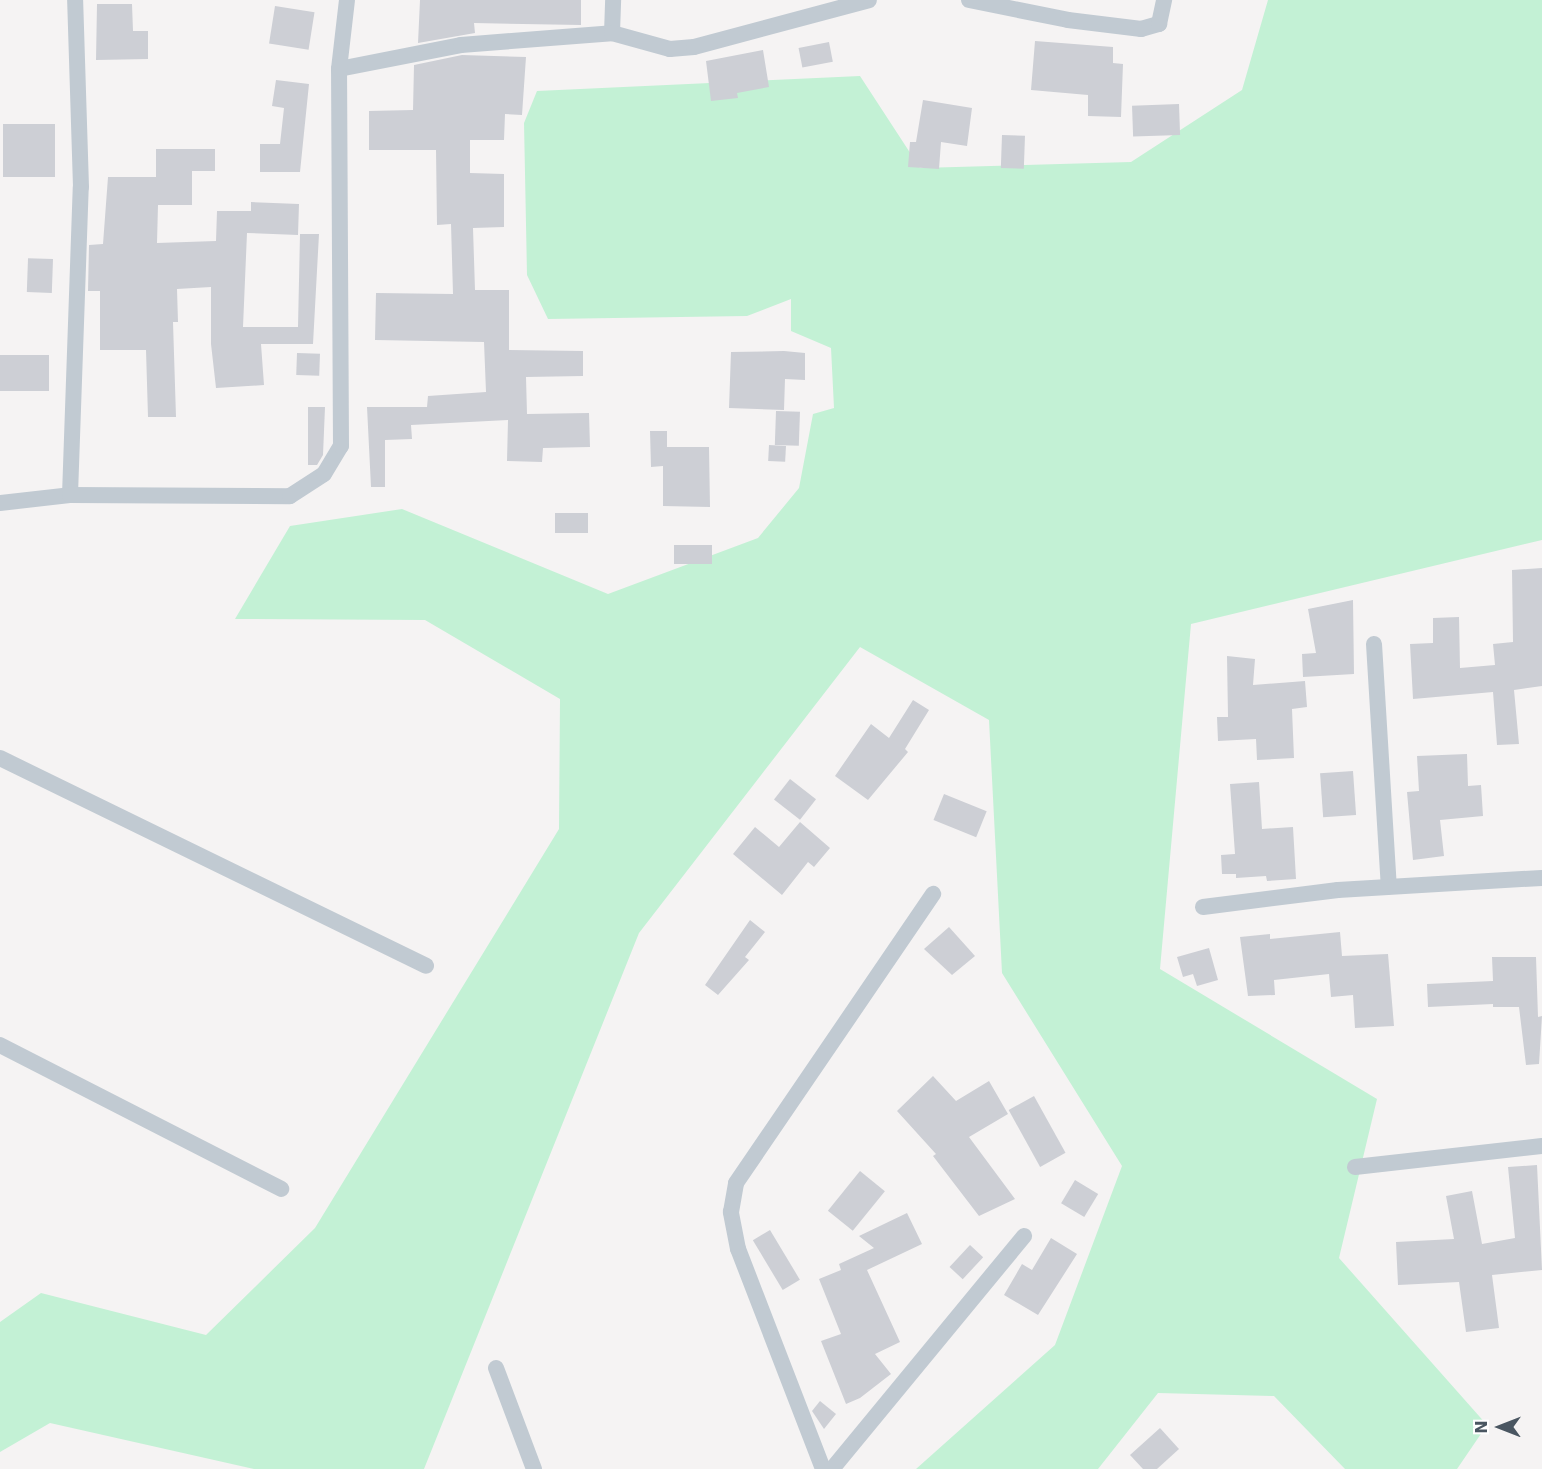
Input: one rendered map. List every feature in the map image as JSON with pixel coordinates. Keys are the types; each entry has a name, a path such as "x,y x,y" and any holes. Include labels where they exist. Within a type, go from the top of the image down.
{"street":[{"path":"70,495 81,187 75,0"},
{"path":"0,503 70,495 290,496 324,474 341,446 339,69 347,0"},
{"path":"612,33 613,0"},
{"path":"339,69 461,45 612,33 670,48 694,47 868,0"},
{"path":"969,0 1068,20 1141,28 1160,24 1164,0"},
{"path":"1374,644 1389,887"},
{"path":"0,758 426,966"},
{"path":"1203,907 1389,887 1542,878"},
{"path":"823,1469 738,1249 733,1202 736,1183 933,894"},
{"path":"0,1045 281,1189"},
{"path":"1355,1167 1542,1146"},
{"path":"832,1469 1024,1236"},
{"path":"496,1368 534,1469"}],"green space":[{"path":"1268,0 1542,0 1542,540 1191,624 1160,969 1377,1099 1339,1258 1487,1425 1457,1469 1345,1469 1274,1396 1158,1393 1098,1469 916,1469 1055,1345 1122,1166 1002,973 989,720 860,647 639,933 424,1469 254,1469 50,1423 0,1452 0,1322 41,1293 206,1335 315,1228 559,829 560,699 425,620 235,619 290,526 402,509 608,594 758,538 799,488 813,414 834,408 831,348 791,331 791,299 747,316 548,319 527,275 524,123 537,91 860,76 920,168 1131,162 1242,90"}],"building":[{"path":"420,0 581,0 581,25 474,23 475,33 418,43"},
{"path":"97,4 132,4 133,31 148,31 148,59 96,60"},
{"path":"275,6 315,12 309,50 269,44"},
{"path":"1035,41 1113,47 1113,63 1123,64 1121,117 1088,116 1088,95 1031,90"},
{"path":"829,42 833,62 802,68 799,48"},
{"path":"763,50 769,87 737,93 738,98 711,101 706,61"},
{"path":"462,55 526,57 522,115 505,114 504,140 470,140 470,173 504,174 504,227 473,228 475,290 509,290 509,350 583,351 583,376 526,377 527,414 589,413 590,447 543,448 542,462 507,461 508,420 411,425 412,439 385,440 385,487 371,487 367,407 427,407 428,396 486,392 484,342 375,340 376,293 453,294 451,224 437,225 436,150 369,150 369,111 413,110 414,65"},
{"path":"276,80 309,84 300,172 260,172 260,144 280,144 284,108 272,106"},
{"path":"923,100 972,108 967,146 941,142 939,169 908,167 910,142 916,142"},
{"path":"1179,104 1180,135 1133,137 1132,106"},
{"path":"3,124 55,124 55,177 3,177"},
{"path":"1002,135 1025,136 1024,169 1001,168"},
{"path":"156,149 215,149 215,171 192,171 192,205 158,205 157,243 216,241 217,211 251,211 251,202 299,204 298,235 247,233 243,327 298,327 300,234 319,234 313,344 261,344 264,385 216,388 211,344 211,287 177,289 178,322 173,322 176,417 148,417 146,350 100,350 100,291 88,291 89,245 103,244 108,177 156,177"},
{"path":"28,258 53,259 52,293 27,292"},
{"path":"731,352 805,353 805,380 785,379 784,410 729,408"},
{"path":"297,353 320,354 319,376 296,375"},
{"path":"0,355 49,355 49,391 0,391"},
{"path":"308,407 325,407 323,455 317,465 308,465"},
{"path":"776,411 800,412 799,446 775,445"},
{"path":"650,431 667,431 667,447 709,447 710,507 663,506 663,466 651,467"},
{"path":"769,445 786,446 785,462 768,461"},
{"path":"555,513 588,513 588,533 555,533"},
{"path":"674,545 712,545 712,564 674,564"},
{"path":"1542,568 1542,686 1514,690 1519,744 1497,745 1493,692 1413,699 1410,644 1433,643 1433,618 1459,617 1460,668 1495,665 1493,644 1513,642 1512,570"},
{"path":"1353,600 1354,674 1303,677 1302,654 1316,653 1308,609"},
{"path":"1227,656 1255,659 1253,685 1305,681 1307,707 1292,709 1294,758 1257,760 1256,739 1218,741 1217,717 1228,717"},
{"path":"913,700 929,710 905,749 908,752 868,800 835,776 871,724 889,738"},
{"path":"1467,754 1468,786 1481,785 1483,816 1440,820 1444,856 1413,860 1407,792 1419,791 1417,756"},
{"path":"1353,771 1356,815 1323,817 1320,773"},
{"path":"790,779 816,799 800,820 774,799"},
{"path":"1259,782 1262,829 1293,827 1296,879 1267,881 1266,876 1236,878 1236,874 1222,874 1221,855 1235,854 1230,784"},
{"path":"944,794 987,811 976,837 934,820"},
{"path":"800,822 830,848 814,867 808,862 782,895 733,854 755,827 779,847"},
{"path":"750,920 765,932 745,957 749,960 718,995 705,985"},
{"path":"949,927 975,956 952,975 924,949"},
{"path":"1340,932 1342,956 1388,954 1394,1026 1355,1028 1353,995 1331,997 1329,974 1274,980 1275,995 1248,996 1240,937 1270,934 1270,939"},
{"path":"1209,948 1218,980 1197,986 1193,974 1183,977 1177,957"},
{"path":"1492,957 1536,957 1538,1017 1542,1016 1539,1064 1526,1065 1519,1007 1493,1007 1493,1004 1428,1007 1427,984 1493,981"},
{"path":"933,1076 956,1101 989,1081 1008,1114 969,1137 1015,1199 979,1216 933,1156 936,1154 897,1111"},
{"path":"1034,1096 1066,1153 1040,1167 1009,1110"},
{"path":"1537,1165 1542,1270 1492,1275 1499,1328 1466,1332 1459,1282 1398,1285 1396,1242 1454,1239 1446,1196 1472,1191 1482,1244 1515,1238 1508,1167"},
{"path":"860,1171 885,1191 853,1231 828,1211"},
{"path":"1075,1180 1098,1194 1084,1217 1061,1203"},
{"path":"907,1213 922,1244 867,1270 900,1342 875,1354 891,1374 860,1398 846,1404 821,1341 841,1334 819,1279 841,1270 839,1264 874,1248 859,1236"},
{"path":"770,1230 800,1280 783,1290 753,1240"},
{"path":"1051,1238 1077,1254 1038,1315 1004,1295 1022,1264 1032,1270"},
{"path":"970,1245 983,1257 963,1279 950,1267"},
{"path":"820,1401 836,1414 824,1429 812,1411"},
{"path":"1160,1428 1179,1449 1157,1469 1143,1469 1130,1455"}]}
